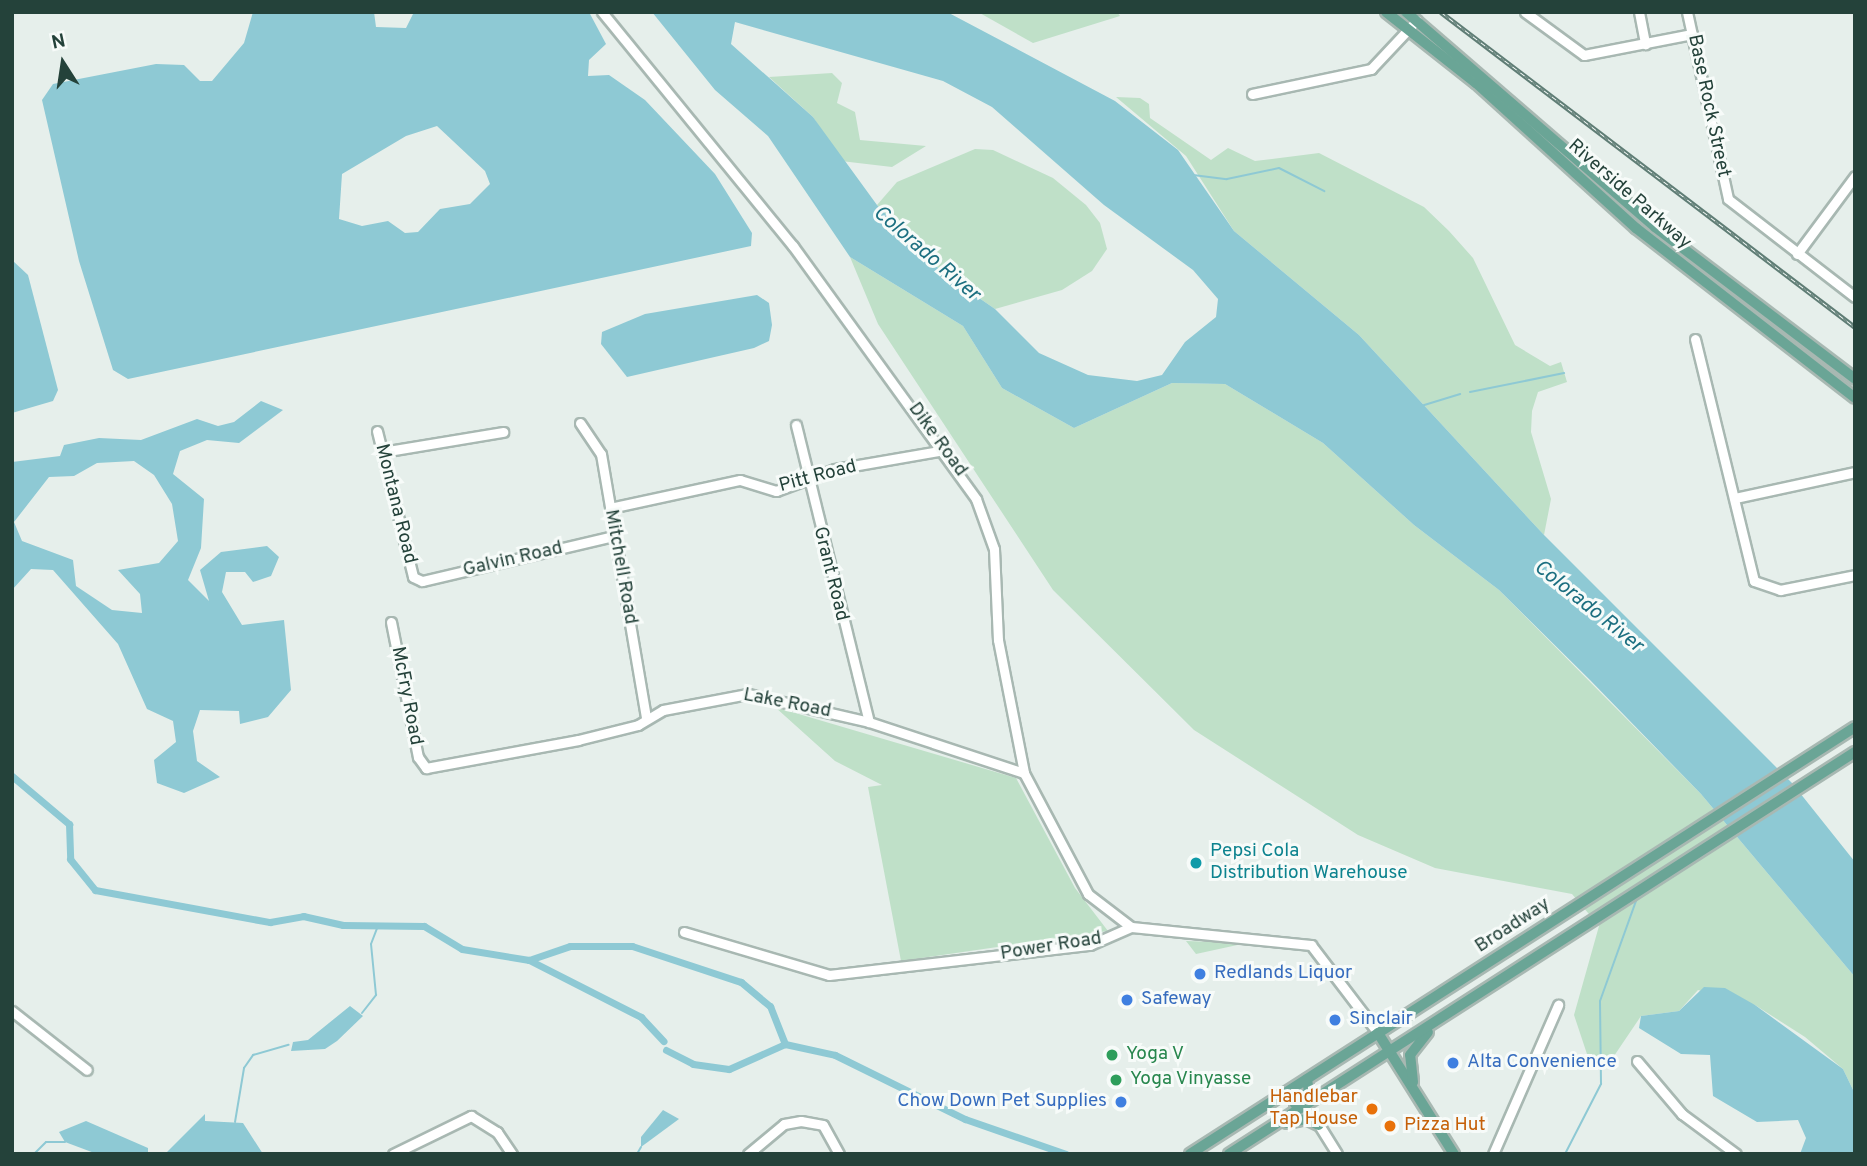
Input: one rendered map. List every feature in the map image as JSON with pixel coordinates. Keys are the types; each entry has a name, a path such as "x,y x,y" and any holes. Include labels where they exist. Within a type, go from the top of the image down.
{"main road":[{"name":"Riverside Parkway","path":"1386,12 1636,228 1855,400"},
{"name":"Riverside Parkway","path":"1406,12 1647,221 1855,379"},
{"name":"Broadway","path":"1190,1154 1855,727"},
{"name":"Broadway","path":"1229,1154 1855,752"},
{"path":"1417,1095 1412,1050 1456,1007"},
{"path":"1378,1033 1454,1154"},
{"path":"1243,1144 1306,1096 1307,1079"},
{"path":"1243,1144 1296,1119 1319,1125 1318,1102 1340,1082"}],"street":[{"name":"Dike Road","path":"603,12 793,246 945,450 991,537 998,640 1024,773 1088,894 1131,927"},
{"path":"1525,12 1584,55 1692,34"},
{"path":"1639,12 1645,44"},
{"name":"Base Rock Street","path":"1687,12 1728,199 1797,254"},
{"path":"1252,94 1371,69 1418,20"},
{"path":"1855,176 1797,254 1855,297"},
{"path":"1695,338 1752,577 1763,587 1794,588 1855,575"},
{"name":"Mitchell Road","path":"580,423 601,454 646,717"},
{"name":"Grant Road","path":"796,425 869,722"},
{"name":"Montana Road","path":"377,431 413,577"},
{"path":"382,452 503,432"},
{"name":"Pitt Road","path":"610,508 740,480 776,491 807,476 945,450"},
{"path":"1735,498 1855,472"},
{"name":"Galvin Road","path":"413,577 422,581 614,536"},
{"name":"McFry Road","path":"391,622 426,768"},
{"name":"Lake Road","path":"426,768 578,740 646,717 748,694 869,722 1024,773"},
{"name":"Power Road","path":"684,932 829,975 1090,945 1131,927 1305,943 1327,960 1378,1033"},
{"path":"1493,1154 1558,1005"},
{"path":"12,1011 87,1070"},
{"path":"1637,1061 1682,1114 1736,1154"},
{"path":"393,1154 471,1116 497,1132 512,1154"},
{"path":"748,1154 784,1124 801,1121 823,1125 839,1154"},
{"path":"1319,1125 1337,1154"}],"green space":[{"path":"978,12 1117,12 1120,16 1033,43"},
{"path":"832,73 842,83 837,103 855,112 860,140 926,146 892,167 841,161 813,117 769,77"},
{"path":"1116,97 1140,98 1149,104 1150,118 1211,160 1228,148 1255,161 1319,153 1424,207 1449,231 1473,258 1515,345 1550,366 1561,362 1567,382 1538,392 1532,411 1531,432 1551,499 1544,535 1359,335 1234,231 1186,156"},
{"path":"975,149 993,150 1053,178 1086,205 1100,223 1107,249 1092,271 1062,290 995,309 943,273 877,205 897,182"},
{"path":"850,257 963,326 1002,388 1074,428 1172,383 1225,384 1323,443 1414,525 1499,590 1701,794 1855,977 1855,1094 1843,1069 1805,1037 1755,1005 1698,990 1679,1011 1641,1016 1614,1056 1588,1057 1574,1015 1599,926 1572,894 1435,868 1358,835 1194,730 1053,590 878,324"},
{"path":"775,707 1016,778 1075,888 1108,931 901,961 868,787 882,785 835,761"},
{"path":"1186,941 1242,943 1242,944 1196,954"}],"water":[{"path":"253,12 374,12 376,27 406,28 413,14 589,12 606,44 589,60 588,76 609,75 645,100 715,174 752,233 751,246 128,379 113,370 79,261 42,100 53,84 156,64 184,65 200,81 212,81 244,43","holes":["437,126 485,171 490,184 470,204 440,209 418,232 405,233 388,221 362,226 339,219 342,174 406,136"]},
{"name":"Colorado River","path":"652,12 947,12 1115,101 1178,150 1234,231 1359,335 1544,535 1792,783 1855,862 1855,977 1701,794 1590,680 1499,590 1414,525 1323,443 1225,384 1172,383 1074,428 1002,388 963,326 850,257 768,136 715,90","holes":["735,22 943,81 992,107 1104,205 1193,270 1218,299 1216,317 1185,342 1162,375 1137,381 1088,375 1039,353 995,309 943,273 877,205 813,117 731,44"]},
{"path":"12,260 28,275 58,390 53,401 12,413"},
{"path":"757,295 769,303 772,325 769,341 754,348 627,377 601,344 602,332 645,314"},
{"path":"261,401 283,410 239,443 207,440 180,451 173,474 204,499 201,548 188,580 209,601 200,570 221,552 267,546 279,557 271,576 253,582 245,572 226,572 222,592 242,625 284,620 291,690 268,717 240,724 239,711 200,710 193,731 197,761 220,777 184,793 157,783 154,760 176,742 173,721 147,709 118,644 53,570 31,569 12,590 12,462 60,456 64,445 99,438 141,440 197,419 218,426 234,422","holes":["134,461 154,475 172,504 178,541 159,563 118,570 140,594 142,613 112,610 76,586 73,560 22,541 14,522 49,477 74,476 97,463"]},
{"path":"1704,987 1725,988 1755,1005 1843,1069 1855,1094 1855,1154 1800,1154 1806,1138 1798,1120 1757,1122 1713,1096 1710,1055 1681,1054 1639,1028 1641,1016 1679,1011"},
{"path":"350,1006 363,1016 337,1041 325,1049 291,1051 293,1042 308,1040"},
{"path":"663,1110 679,1119 641,1147 641,1137"},
{"path":"205,1114 205,1121 243,1123 263,1154 165,1154"},
{"path":"86,1121 148,1148 148,1154 97,1154 65,1142 59,1132"}],"waterway":[{"path":"1193,175 1227,179 1279,168 1324,191"},
{"path":"1470,392 1564,373"},
{"path":"1421,406 1460,394"},
{"path":"12,776 69,824 70,859 95,890 270,922 303,916 343,925 424,926 462,949 529,960 570,946 632,946 741,982 770,1006 785,1044"},
{"path":"1646,881 1702,844"},
{"path":"1565,1154 1601,1084 1600,1001 1637,898"},
{"path":"362,1013 376,995 371,944 377,928"},
{"path":"529,960 641,1017 663,1041"},
{"path":"666,1050 693,1064 729,1069 785,1044 835,1055 965,1119 1066,1154"},
{"path":"235,1122 244,1068 253,1055 289,1045"},
{"path":"34,1154 46,1142 65,1142"},
{"path":"637,1154 641,1147"}],"railway":[{"path":"1441,12 1855,327"}],"place":[{"name":"Pepsi Cola Distribution Warehouse","path":"1196,863"},
{"name":"Redlands Liquor","path":"1200,974"},
{"name":"Safeway","path":"1127,1000"},
{"name":"Sinclair","path":"1335,1020"},
{"name":"Yoga V","path":"1112,1055"},
{"name":"Alta Convenience","path":"1453,1063"},
{"name":"Yoga Vinyasse","path":"1116,1080"},
{"name":"Chow Down Pet Supplies","path":"1121,1102"},
{"name":"Handlebar Tap House","path":"1372,1109"},
{"name":"Pizza Hut","path":"1390,1126"}]}
